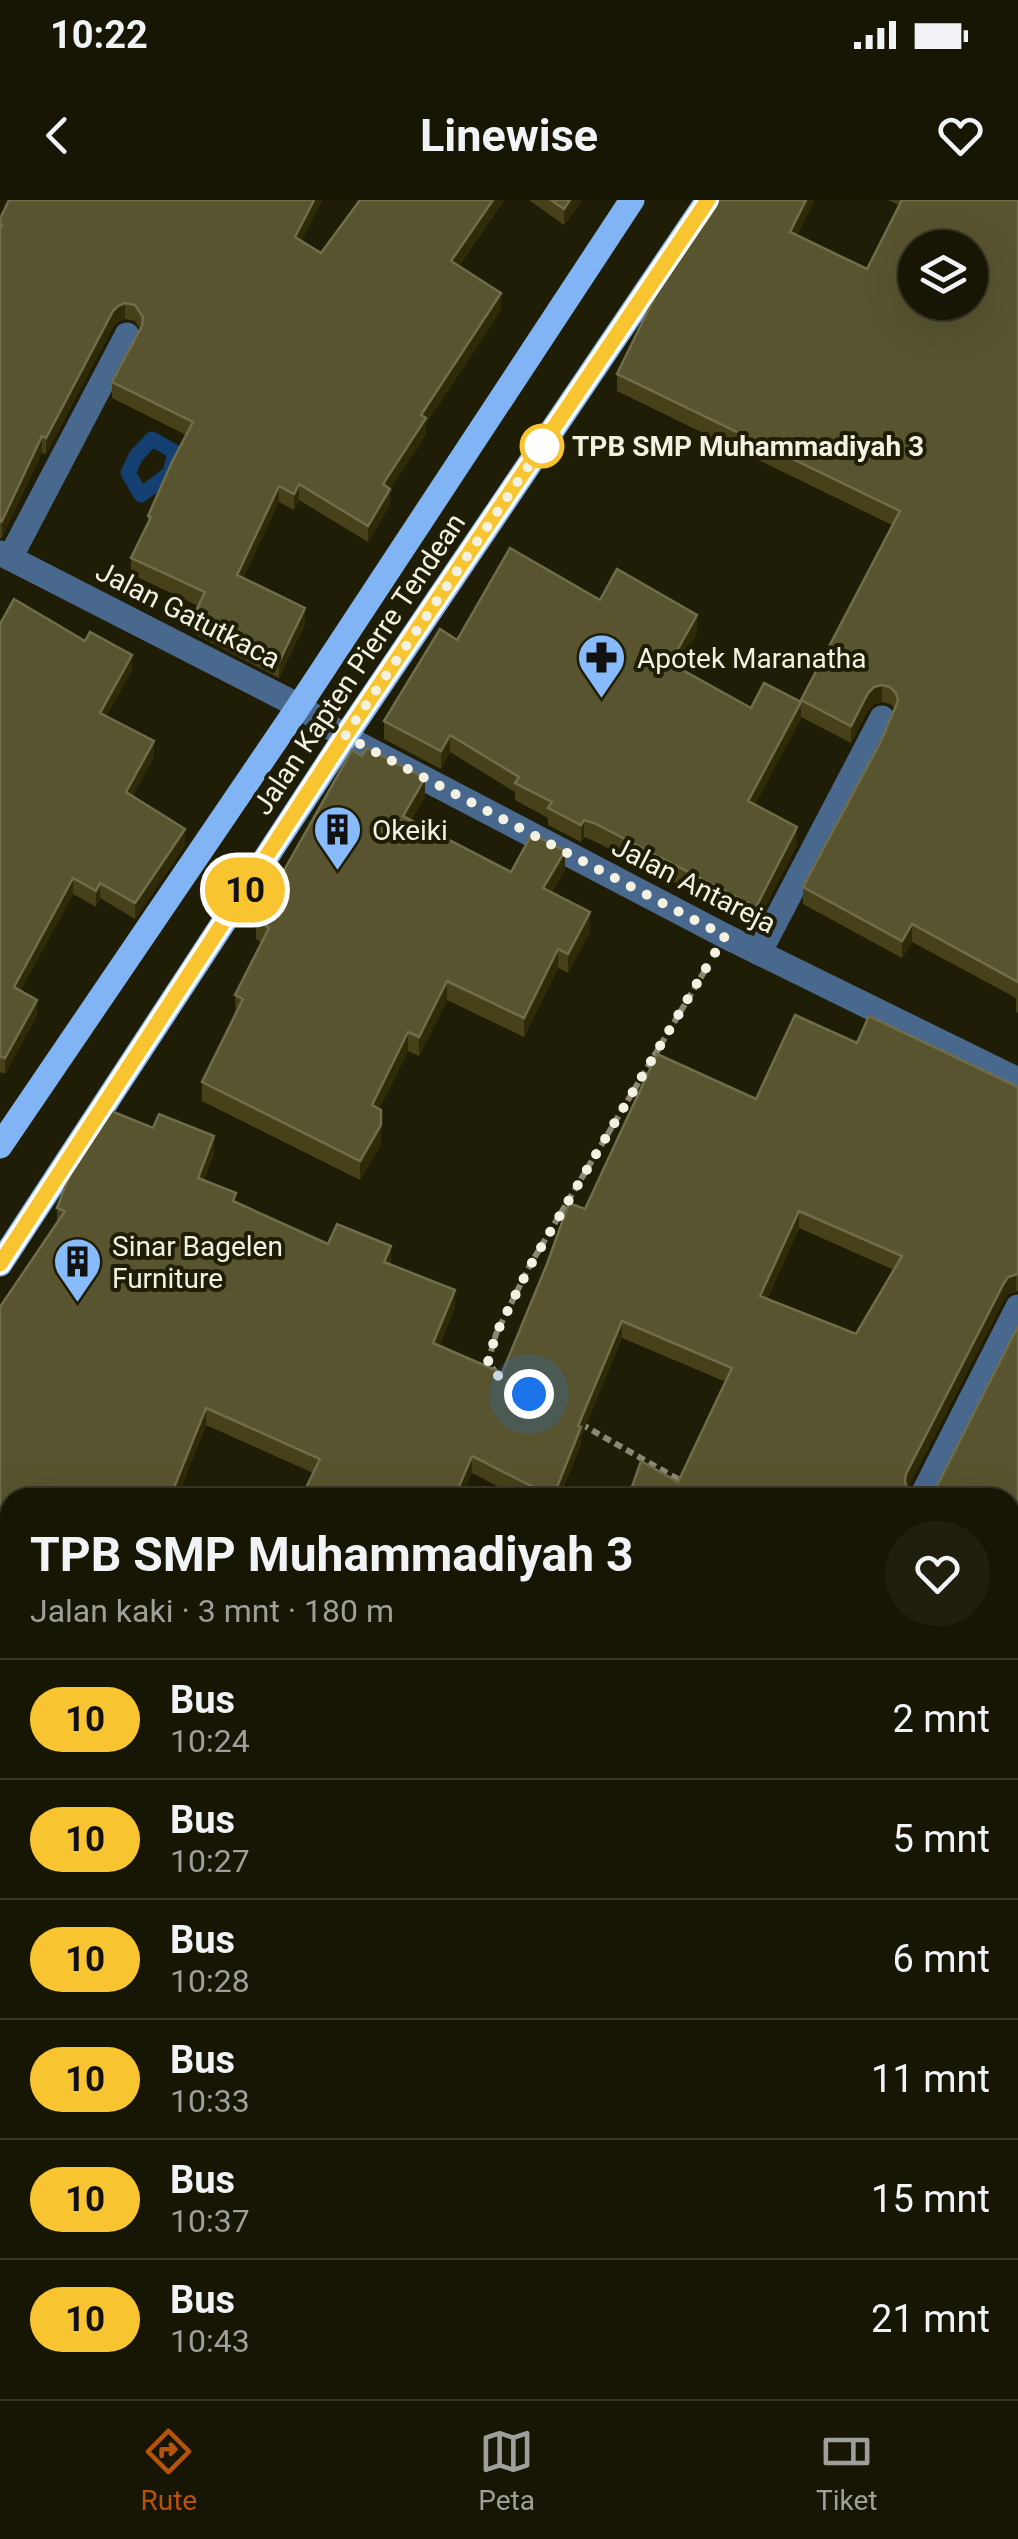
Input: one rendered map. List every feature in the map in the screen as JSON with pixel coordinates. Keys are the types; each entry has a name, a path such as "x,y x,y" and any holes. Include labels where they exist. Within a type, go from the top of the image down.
{"main road":[{"name":"Jalan Kapten Pierre Tendean","path":"0,1146 299,706 632,200"},
{"name":"Jalan Kapten Pierre Tendean","path":"0,1264 345,736 708,200"}],"street":[{"path":"5,556 128,335"},
{"name":"Jalan Gatutkaca","path":"5,556 299,706 345,736"},
{"path":"760,953 882,718"},
{"name":"Jalan Antareja","path":"345,736 725,936 1018,1080"},
{"path":"925,1488 1018,1307"}],"path":[{"path":"499,1377 488,1362 491,1347 530,1266 725,936"},
{"path":"580,1423 694,1488"}],"building":[{"path":"9,200 314,200 295,237 321,253 360,200 493,200 451,261 501,293 421,415 426,418 383,484 390,489 368,526 299,484 294,494 279,486 237,575 305,608 279,662 193,617 205,592 131,558 193,422 112,382 142,326 143,317 135,305 125,303 113,311 46,438 42,436 0,522 0,219"},
{"path":"551,200 570,200 564,209"},
{"path":"716,200 806,200 790,232 867,269 902,200 1018,200 1018,982 912,924 902,941 803,887 881,741 898,701 890,687 874,687 851,726 801,700 900,511 617,374 664,278"},
{"path":"510,548 600,600 617,569 697,615 670,663 751,708 764,683 801,702 748,801 797,827 756,907 594,823 584,820 581,825 548,808 552,802 515,783 519,777 450,735 441,751 384,721 440,629 457,640"},
{"path":"14,599 85,641 90,632 132,655 100,713 154,741 126,792 185,829 135,903 100,883 96,891 73,878 14,987 37,1000 5,1058 0,1058 0,624"},
{"path":"367,748 425,778 403,816 511,872 532,834 565,851 543,888 590,912 568,954 558,949 524,1018 447,981 419,1037 408,1032 372,1105 381,1110 381,1125 360,1161 202,1082 243,999 235,995 269,928 256,920 352,750 362,756"},
{"path":"795,1015 857,1043 869,1016 1018,1087 1018,1274 1004,1283 906,1474 907,1488 632,1488 641,1461 678,1482 732,1368 622,1321 557,1488 535,1488 472,1456 458,1488 306,1488 320,1459 206,1408 174,1488 0,1488 0,1307 65,1211 57,1208 75,1161 109,1110 153,1128 159,1114 214,1136 198,1178 236,1193 233,1201 328,1244 337,1224 391,1246 384,1262 455,1290 433,1343 502,1373 569,1203 585,1209 657,1054 756,1099","holes":["799,1211 902,1256 856,1334 760,1296"]},
{"path":"1018,1326 1018,1488 936,1488"}],"waterway":[{"path":"152,439 175,452 170,473 141,495 128,473 136,456 152,439"}],"bus line":[{"name":"10","path":"0,1264 345,736 708,200"}],"place":[{"name":"TPB SMP Muhammadiyah 3","path":"542,446"},
{"name":"Apotek Maranatha","path":"602,700"},
{"name":"Okeiki","path":"337,872"},
{"name":"Sinar Bagelen Furniture","path":"77,1304"}],"route":[{"path":"529,1394 499,1377 488,1362 496,1334 530,1266 725,936 345,736 542,446"}]}
